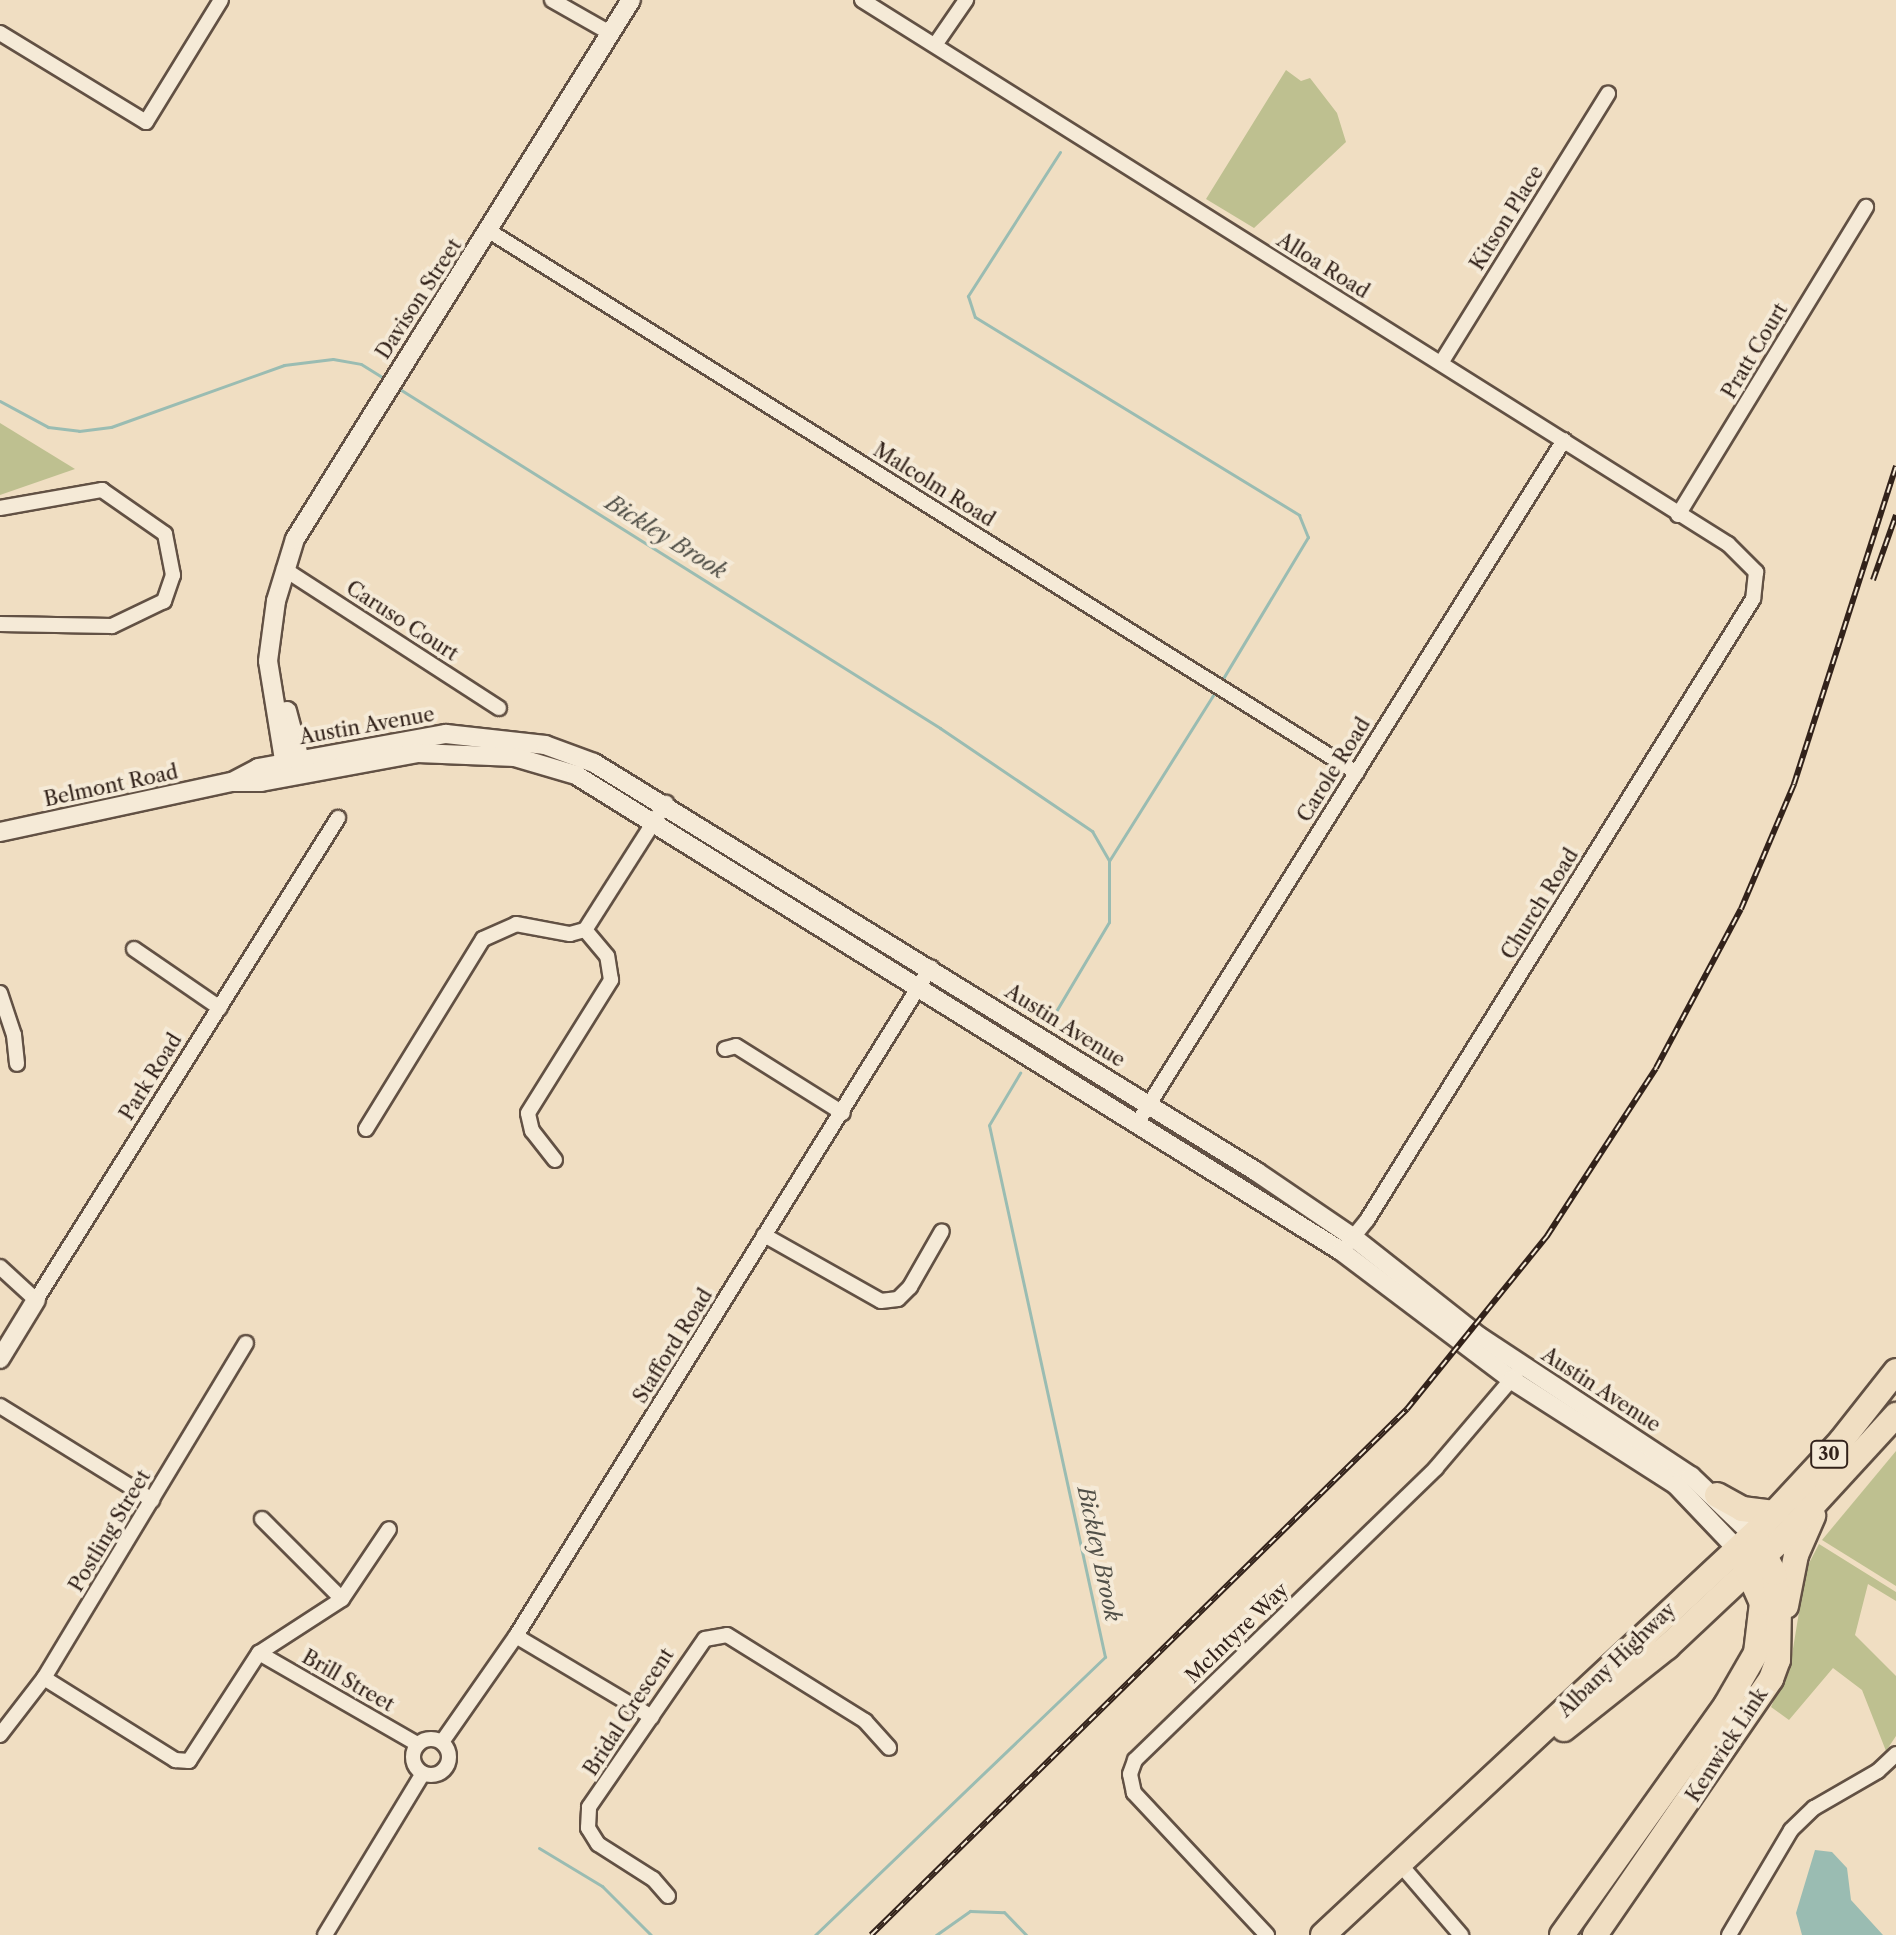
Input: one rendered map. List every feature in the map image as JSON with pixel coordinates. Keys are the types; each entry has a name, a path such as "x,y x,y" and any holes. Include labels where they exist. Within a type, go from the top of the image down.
{"highway":[{"name":"Albany Highway","path":"1323,1935 1719,1598 1774,1513 1841,1441 1896,1371"},
{"name":"Albany Highway","path":"1338,1935 1403,1867 1751,1551 1817,1506 1896,1415"},
{"path":"1717,1495 1742,1509 1774,1513"},
{"name":"30","path":"1767,1656 1793,1569 1817,1506"},
{"name":"Kenwick Link","path":"1595,1935 1751,1714 1779,1609 1751,1551"},
{"path":"1719,1598 1737,1599 1752,1611 1767,1656"},
{"name":"Kenwick Link","path":"1562,1935 1726,1705 1767,1656"}],"main road":[{"name":"Davison Street","path":"294,768 273,634 284,569 295,539 631,0"},
{"name":"Austin Avenue","path":"294,768 446,734 493,736 569,752 666,803 1149,1103 1348,1244 1516,1372 1676,1485 1751,1551"},
{"name":"Austin Avenue","path":"294,768 418,753 515,757 590,781 1138,1122 1348,1244"},
{"name":"Belmont Road","path":"0,832 232,782 258,768 294,768"},
{"name":"Park Road","path":"0,1359 36,1300"},
{"name":"Austin Avenue","path":"1516,1372 1717,1495 1751,1551"}],"street":[{"path":"0,33 146,122 221,0"},
{"path":"552,0 610,33"},
{"name":"Alloa Road","path":"862,0 1728,544 1756,572"},
{"path":"935,45 966,0"},
{"name":"Kitson Place","path":"1441,363 1608,94"},
{"name":"Pratt Court","path":"1678,515 1866,207"},
{"name":"Malcolm Road","path":"489,231 1357,773"},
{"name":"Carole Road","path":"1138,1122 1564,440"},
{"path":"0,508 102,490 165,534 173,575 164,601 112,626 0,624"},
{"name":"Caruso Court","path":"284,569 499,708"},
{"name":"Church Road","path":"1348,1244 1753,599 1756,572"},
{"path":"366,1129 483,939 516,924 570,934 585,930 666,803"},
{"name":"Park Road","path":"36,1300 338,818"},
{"path":"555,1160 532,1131 528,1113 611,980 607,956 585,930"},
{"path":"134,949 220,1008"},
{"name":"Stafford Road","path":"325,1935 423,1773 438,1774 448,1764 442,1742 516,1636 931,967"},
{"path":"0,993 14,1035 17,1064"},
{"path":"725,1049 736,1046 843,1113"},
{"path":"764,1235 881,1301 898,1299 910,1287 942,1231"},
{"path":"0,1267 36,1300"},
{"name":"Postling Street","path":"0,1735 44,1678 246,1343"},
{"name":"McIntyre Way","path":"1267,1935 1134,1793 1130,1774 1135,1760 1436,1468 1516,1372"},
{"path":"0,1406 152,1500"},
{"path":"262,1519 342,1599"},
{"path":"44,1678 175,1760 189,1761 259,1653 342,1599 389,1529"},
{"name":"Bridal Crescent","path":"668,1896 653,1879 598,1844 588,1828 589,1807 652,1717 694,1649 705,1639 727,1635 865,1721 889,1748"},
{"path":"516,1636 652,1717"},
{"name":"Brill Street","path":"259,1653 417,1744"},
{"path":"423,1773 413,1759 417,1744 430,1738 442,1742"},
{"path":"1729,1935 1791,1830 1814,1808 1878,1771 1896,1754"},
{"path":"1403,1867 1461,1935"}],"green space":[{"path":"1286,70 1301,81 1310,78 1337,113 1346,142 1254,228 1206,199"},
{"path":"0,423 75,469 0,495"},
{"path":"1896,1451 1896,1586 1822,1540"},
{"path":"1819,1544 1896,1592 1896,1601 1868,1584 1855,1635 1896,1676 1896,1736 1886,1751 1862,1690 1833,1668 1789,1720 1771,1707 1791,1661 1806,1569"}],"water":[{"path":"1815,1850 1832,1852 1847,1868 1851,1900 1883,1935 1802,1935 1796,1913"}],"waterway":[{"path":"1060,152 968,296 975,317 1299,515 1308,537 1221,682"},
{"name":"Bickley Brook","path":"0,401 48,427 79,431 111,427 284,365 333,359 361,364 385,379"},
{"name":"Bickley Brook","path":"398,388 940,728 1092,831 1109,861 1109,922 1049,1023"},
{"path":"1109,861 1215,692"},
{"name":"Bickley Brook","path":"815,1935 1105,1657 989,1125 1020,1073"},
{"path":"539,1848 602,1886 651,1935"},
{"name":"Bickley Brook","path":"936,1935 970,1911 1004,1912 1026,1935"}],"railway":[{"path":"871,1935 1407,1409 1547,1236 1656,1068 1741,909 1794,784 1896,466"},
{"path":"1873,580 1896,515"}]}
